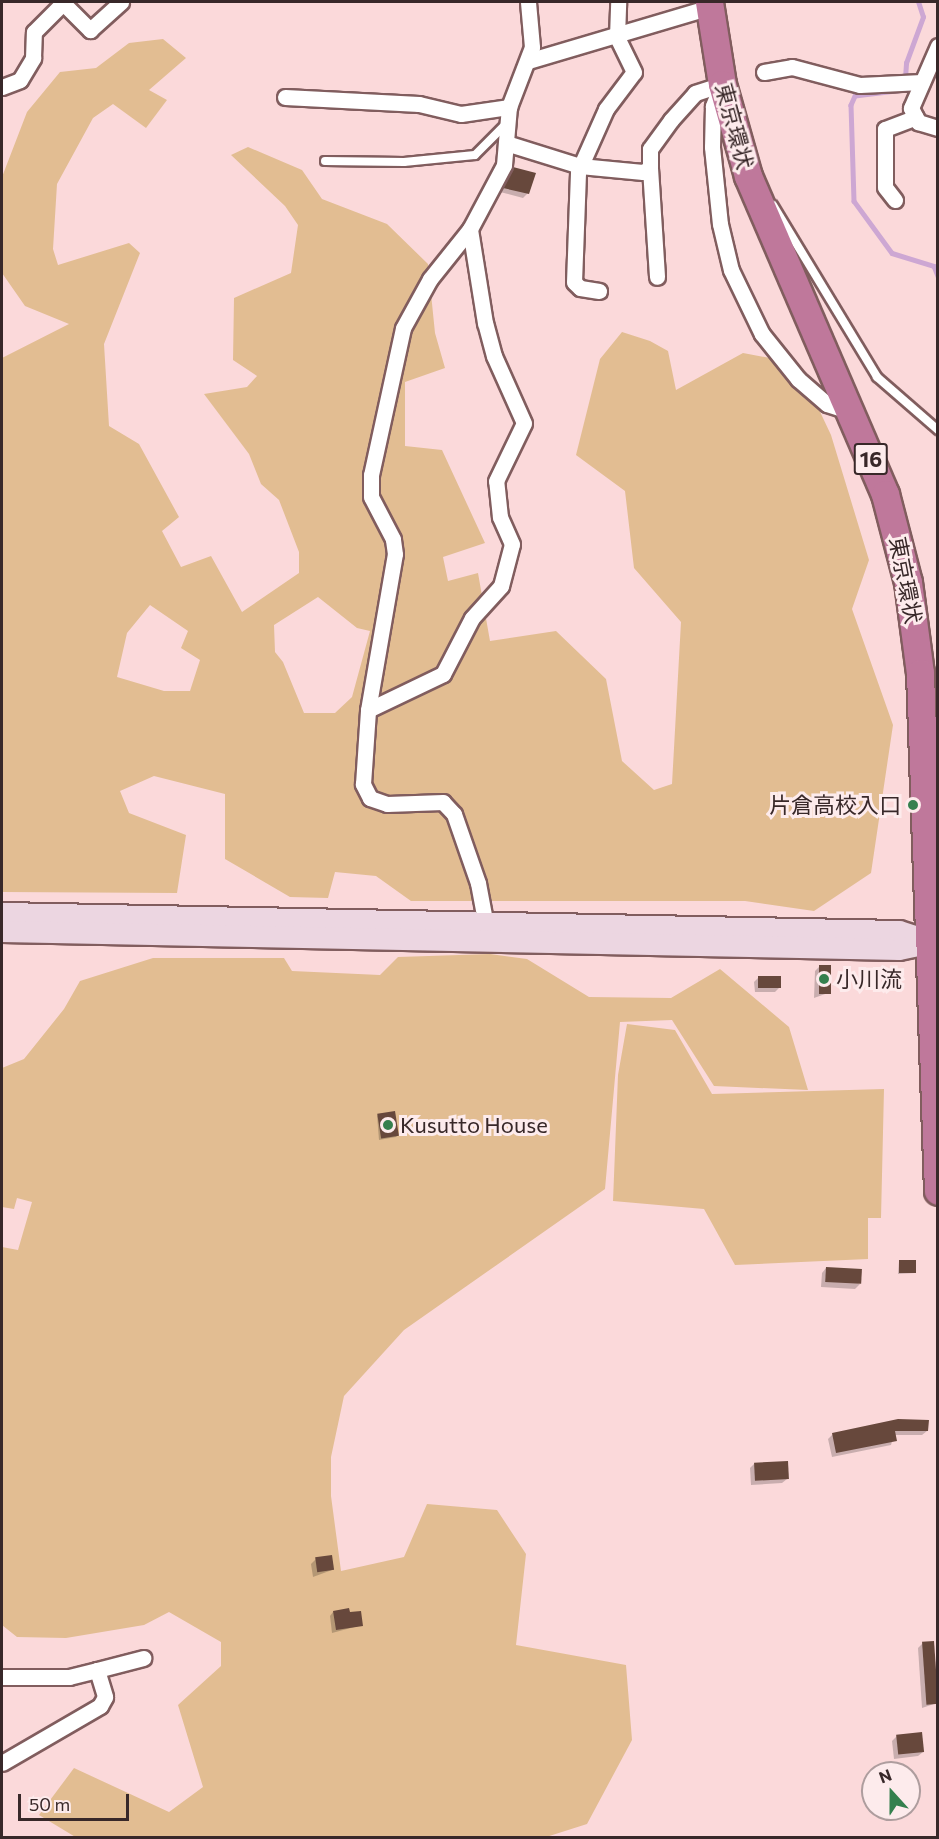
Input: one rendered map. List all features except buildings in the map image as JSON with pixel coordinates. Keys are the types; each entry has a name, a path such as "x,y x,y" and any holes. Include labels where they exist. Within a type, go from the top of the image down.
{"highway":[{"name":"東京環状","path":"710,4 722,84 760,208 888,504 914,612 920,673 934,941 938,1191"}],"street":[{"path":"2,87 20,80 33,58 34,32 63,2 90,30 121,2"},
{"path":"487,933 478,883 454,814 442,802 387,804 370,798 363,784 368,710 395,554 393,539 371,497 371,475 403,328 417,297 470,229 504,165 508,114 532,47 528,2"},
{"path":"599,291 580,288 574,282 580,166 606,109 633,72 617,37 618,2"},
{"path":"528,61 617,37 710,4"},
{"path":"938,46 911,108 918,122 938,128"},
{"path":"764,72 792,67 860,85 922,82"},
{"path":"657,277 650,149 695,93 722,84"},
{"path":"722,84 713,106 712,147 720,224 732,270 762,334 798,379 827,404 849,411"},
{"path":"285,97 419,104 461,114 508,114"},
{"path":"895,200 885,187 885,129 916,117"},
{"path":"506,143 580,166 643,172 650,168"},
{"path":"368,710 443,674 472,618 501,586 512,544 509,531 500,517 496,481 524,423 488,334 475,274 470,229"},
{"path":"2,913 487,933"},
{"path":"2,931 487,933 899,931 934,941"},
{"path":"2,1677 69,1677 143,1659"},
{"path":"2,1763 100,1706 105,1698 97,1670"}],"lane":[{"path":"325,161 404,162 475,155 508,114"},
{"path":"760,208 773,205 786,222 877,377 938,430"}],"shaded area":[{"path":"163,39 186,58 149,90 167,100 146,128 113,104 93,118 57,184 53,249 58,265 129,243 140,253 104,344 109,426 139,444 179,517 162,531 181,567 211,556 242,612 299,573 299,552 279,500 261,484 249,454 204,394 247,387 257,376 233,360 234,298 291,273 298,225 285,206 231,155 248,147 302,170 322,199 387,224 428,264 435,333 445,368 405,382 405,446 442,450 485,543 443,557 448,581 478,573 490,641 556,631 606,679 622,761 654,790 672,784 681,622 634,568 625,491 576,455 600,359 622,332 650,341 668,351 676,390 743,353 797,363 831,435 869,560 852,609 893,725 871,873 814,911 745,901 411,901 376,876 335,872 328,898 290,897 225,859 225,794 154,776 120,791 129,813 186,835 177,893 2,892 2,358 69,324 25,306 2,273 2,177 27,112 60,72 96,68 129,43","holes":["318,597 357,628 370,631 352,697 335,713 304,713 283,662 275,652 274,625","150,605 188,631 181,648 200,660 190,691 164,691 117,677 127,633"]},
{"path":"490,954 527,959 589,997 671,998 720,969 789,1027 808,1090 714,1086 672,1020 620,1022 605,1189 404,1330 344,1396 331,1457 331,1496 341,1571 404,1557 427,1504 497,1510 526,1554 516,1645 626,1665 632,1740 587,1824 543,1838 77,1838 39,1815 74,1768 169,1812 203,1787 178,1705 221,1666 221,1642 169,1612 144,1625 66,1638 17,1637 2,1625 2,1247 18,1250 32,1202 17,1198 14,1209 2,1207 2,1068 24,1059 64,1009 80,981 153,958 284,958 292,971 380,975 398,957"},
{"path":"627,1024 675,1030 712,1094 884,1089 881,1218 868,1218 868,1259 735,1265 704,1209 613,1201 618,1075"}],"waterway":[{"path":"905,78 906,63 923,17 918,2"},
{"path":"904,90 855,96 851,105 854,201 892,253 934,266 938,276"}],"place":[{"name":"片倉高校入口","path":"913,805"},
{"name":"小川流","path":"824,979"},
{"name":"Kusutto House","path":"388,1125"}]}
